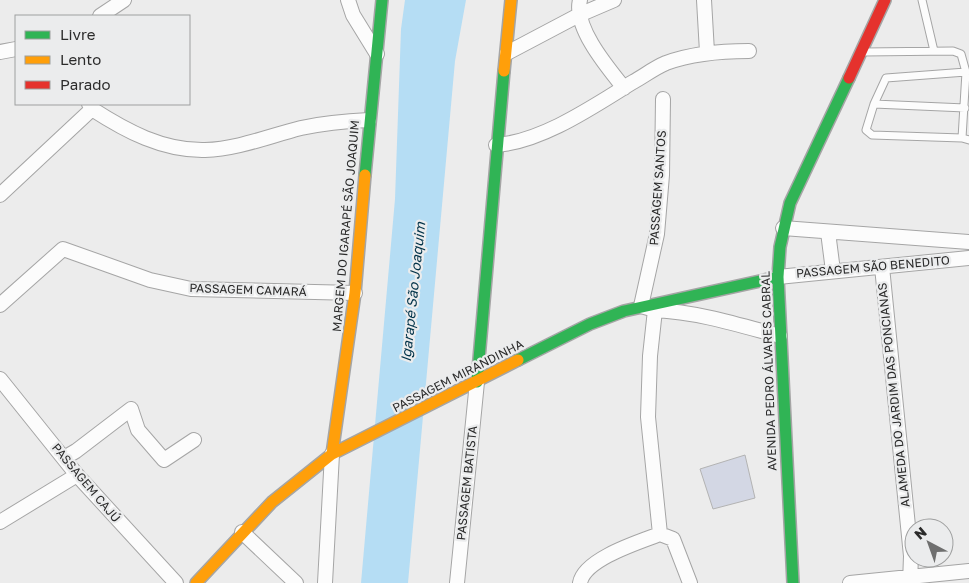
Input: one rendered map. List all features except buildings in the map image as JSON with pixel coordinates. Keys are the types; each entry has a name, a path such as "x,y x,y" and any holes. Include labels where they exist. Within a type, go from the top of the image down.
{"street":[{"path":"102,15 124,0"},
{"path":"348,0 353,15 377,54"},
{"name":"MARGEM DO IGARAPÉ SÃO JOAQUIM","path":"337,452 355,293 369,120 382,0"},
{"path":"477,382 496,145 511,0"},
{"path":"580,0 579,14 590,41 624,88"},
{"path":"507,52 579,14 614,0"},
{"path":"704,0 707,52"},
{"name":"AVENIDA PEDRO ÁLVARES CABRAL","path":"793,583 778,277 783,228 790,203 862,52 883,1"},
{"path":"0,52 15,49"},
{"path":"496,145 516,143 532,137 624,88 668,62 707,52 749,51"},
{"name":"PASSAGEM SANTOS","path":"640,306 657,234 662,175 664,99"},
{"path":"0,195 90,106 134,135 155,142 203,150 256,142 324,123 369,120"},
{"name":"PASSAGEM SÃO BENEDITO","path":"783,228 969,242"},
{"path":"828,232 832,271"},
{"name":"PASSAGEM CAMARÁ","path":"0,305 58,251 68,249 150,280 191,289 355,293"},
{"name":"PASSAGEM SÃO BENEDITO","path":"778,277 969,258"},
{"name":"ALAMEDA DO JARDIM DAS PONCIANAS","path":"882,267 910,556 910,580"},
{"name":"PASSAGEM MIRANDINHA","path":"196,583 242,532 287,489 337,452 590,324 640,306 778,277"},
{"path":"640,306 717,319 780,336"},
{"path":"655,310 650,356 648,417 660,534"},
{"name":"PASSAGEM CAJÚ","path":"0,379 78,475 176,583"},
{"name":"PASSAGEM BATISTA","path":"457,583 477,382"},
{"path":"64,458 131,410 138,430 164,460 194,440"},
{"path":"325,583 337,452"},
{"path":"0,522 78,475"},
{"path":"242,532 296,583"},
{"path":"580,583 581,577 594,564 660,534 673,539 690,583"},
{"path":"850,583 910,580 969,570"}],"lane":[{"path":"922,0 934,51"},
{"path":"862,52 953,51 961,54 966,72 965,139 872,135 866,130 874,104 886,78 966,72"},
{"path":"874,104 965,108"}],"water":[{"name":"Igarapé São Joaquim","path":"405,0 466,0 455,61 408,583 361,583 395,199 401,29"}],"traffic: fast":[{"path":"365,175 382,0"},
{"path":"477,382 504,71"},
{"path":"793,583 778,277 780,247 790,203 849,78"},
{"path":"518,360 590,324 624,311 778,277"}],"traffic: slow":[{"path":"504,71 511,0"},
{"path":"332,454 355,293 365,175"},
{"path":"196,583 272,502 332,454 518,360"}],"traffic: jam":[{"path":"849,78 885,0"}]}
